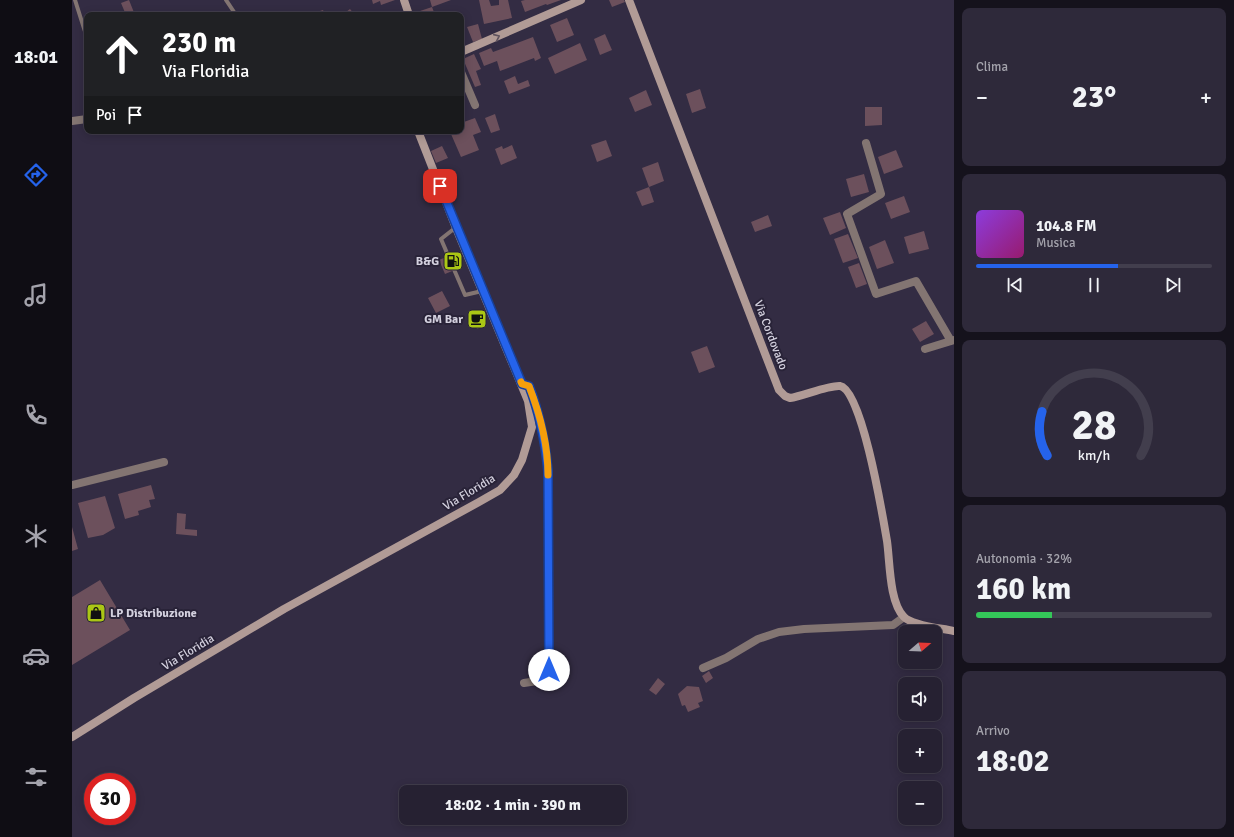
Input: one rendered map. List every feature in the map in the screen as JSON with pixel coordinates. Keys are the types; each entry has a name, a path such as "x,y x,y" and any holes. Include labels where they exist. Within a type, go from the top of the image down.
{"street":[{"path":"404,0 408,12"},
{"name":"Via Cordovado","path":"629,0 779,390 785,396 790,398 841,386 848,390 852,396 865,433 887,541 895,598 904,617"},
{"path":"464,51 577,1"},
{"path":"464,79 475,105"},
{"path":"72,121 84,119"},
{"name":"Via Floridia","path":"72,737 134,698 284,609 500,490 514,475 522,460 532,427 528,401 456,228 419,134"},
{"path":"866,143 881,194 848,214 876,294 916,281 952,340 925,349"},
{"path":"522,384 529,386 539,410 546,448 548,487 549,670 546,677 537,681 524,683"},
{"path":"72,485 164,462"},
{"path":"703,668 726,658 758,639 779,632 893,625 904,617 913,622 954,631"}],"lane":[{"path":"75,0 84,28"},
{"path":"226,0 234,12"},
{"path":"456,228 441,239 465,295 482,291"}],"building":[{"path":"129,0 134,12 125,12 121,3"},
{"path":"372,0 395,0 381,5 380,1 373,4"},
{"path":"430,0 451,0 432,7"},
{"path":"479,0 489,0 491,6 499,5 499,0 508,0 512,18 484,24"},
{"path":"561,0 525,12 521,1"},
{"path":"609,0 624,0 625,2 612,7"},
{"path":"432,7 434,12 417,12"},
{"path":"567,18 574,35 557,42 550,25"},
{"path":"478,24 482,39 473,42 467,27"},
{"path":"605,34 612,50 600,55 594,39"},
{"path":"533,37 541,58 535,61 534,58 500,71 497,61 484,66 479,53 491,48 493,52"},
{"path":"580,43 587,60 555,74 548,58"},
{"path":"474,54 481,69 476,71 481,85 475,87 464,59"},
{"path":"515,76 518,84 528,80 530,86 509,94 504,81"},
{"path":"700,89 706,108 692,113 686,94"},
{"path":"646,90 652,105 635,112 629,98"},
{"path":"865,107 882,107 882,125 865,126"},
{"path":"495,114 500,130 491,133 485,118"},
{"path":"475,118 481,132 473,135 479,150 461,157 451,134 464,134 464,122"},
{"path":"606,140 612,156 597,162 591,145"},
{"path":"512,145 517,158 501,165 495,149 502,146 503,149"},
{"path":"442,146 448,158 436,163 431,151"},
{"path":"896,150 903,167 884,174 878,157"},
{"path":"658,162 664,181 649,187 642,168"},
{"path":"864,174 869,192 851,197 846,179"},
{"path":"649,187 654,202 642,206 636,192"},
{"path":"904,196 910,212 891,219 885,203"},
{"path":"840,212 846,228 830,235 823,218"},
{"path":"768,215 772,226 755,232 751,222"},
{"path":"924,231 929,249 909,254 904,237"},
{"path":"848,234 858,258 843,263 834,239"},
{"path":"885,240 894,263 877,269 869,247"},
{"path":"456,253 462,267 445,274 439,260"},
{"path":"859,263 867,284 856,288 848,267"},
{"path":"442,291 450,306 436,313 428,298"},
{"name":"GM Bar","path":"478,310 485,326 477,329 470,313"},
{"path":"926,321 934,334 920,342 912,329"},
{"path":"707,346 715,367 699,373 691,352"},
{"path":"151,485 155,499 149,500 151,507 138,511 139,515 125,519 118,494"},
{"path":"105,496 115,528 103,535 88,538 78,503"},
{"path":"177,513 186,514 185,529 197,530 197,536 176,534"},
{"path":"72,527 78,549 72,551"},
{"name":"LP Distribuzione","path":"100,580 130,630 72,665 72,597"},
{"path":"709,671 713,678 706,683 702,676"},
{"path":"658,678 665,684 656,695 649,690"},
{"path":"687,686 699,687 703,701 698,703 700,707 688,712 685,705 682,706 678,694"}],"slow traffic":[{"path":"521,382 522,384 529,386 539,410 546,448 548,475"}],"place":[{"name":"B&G","path":"453,261"},
{"name":"GM Bar","path":"477,319"},
{"name":"LP Distribuzione","path":"96,613"}],"route":[{"path":"440,186 461,240 522,384 529,386 539,410 546,448 548,471 549,670"}]}
